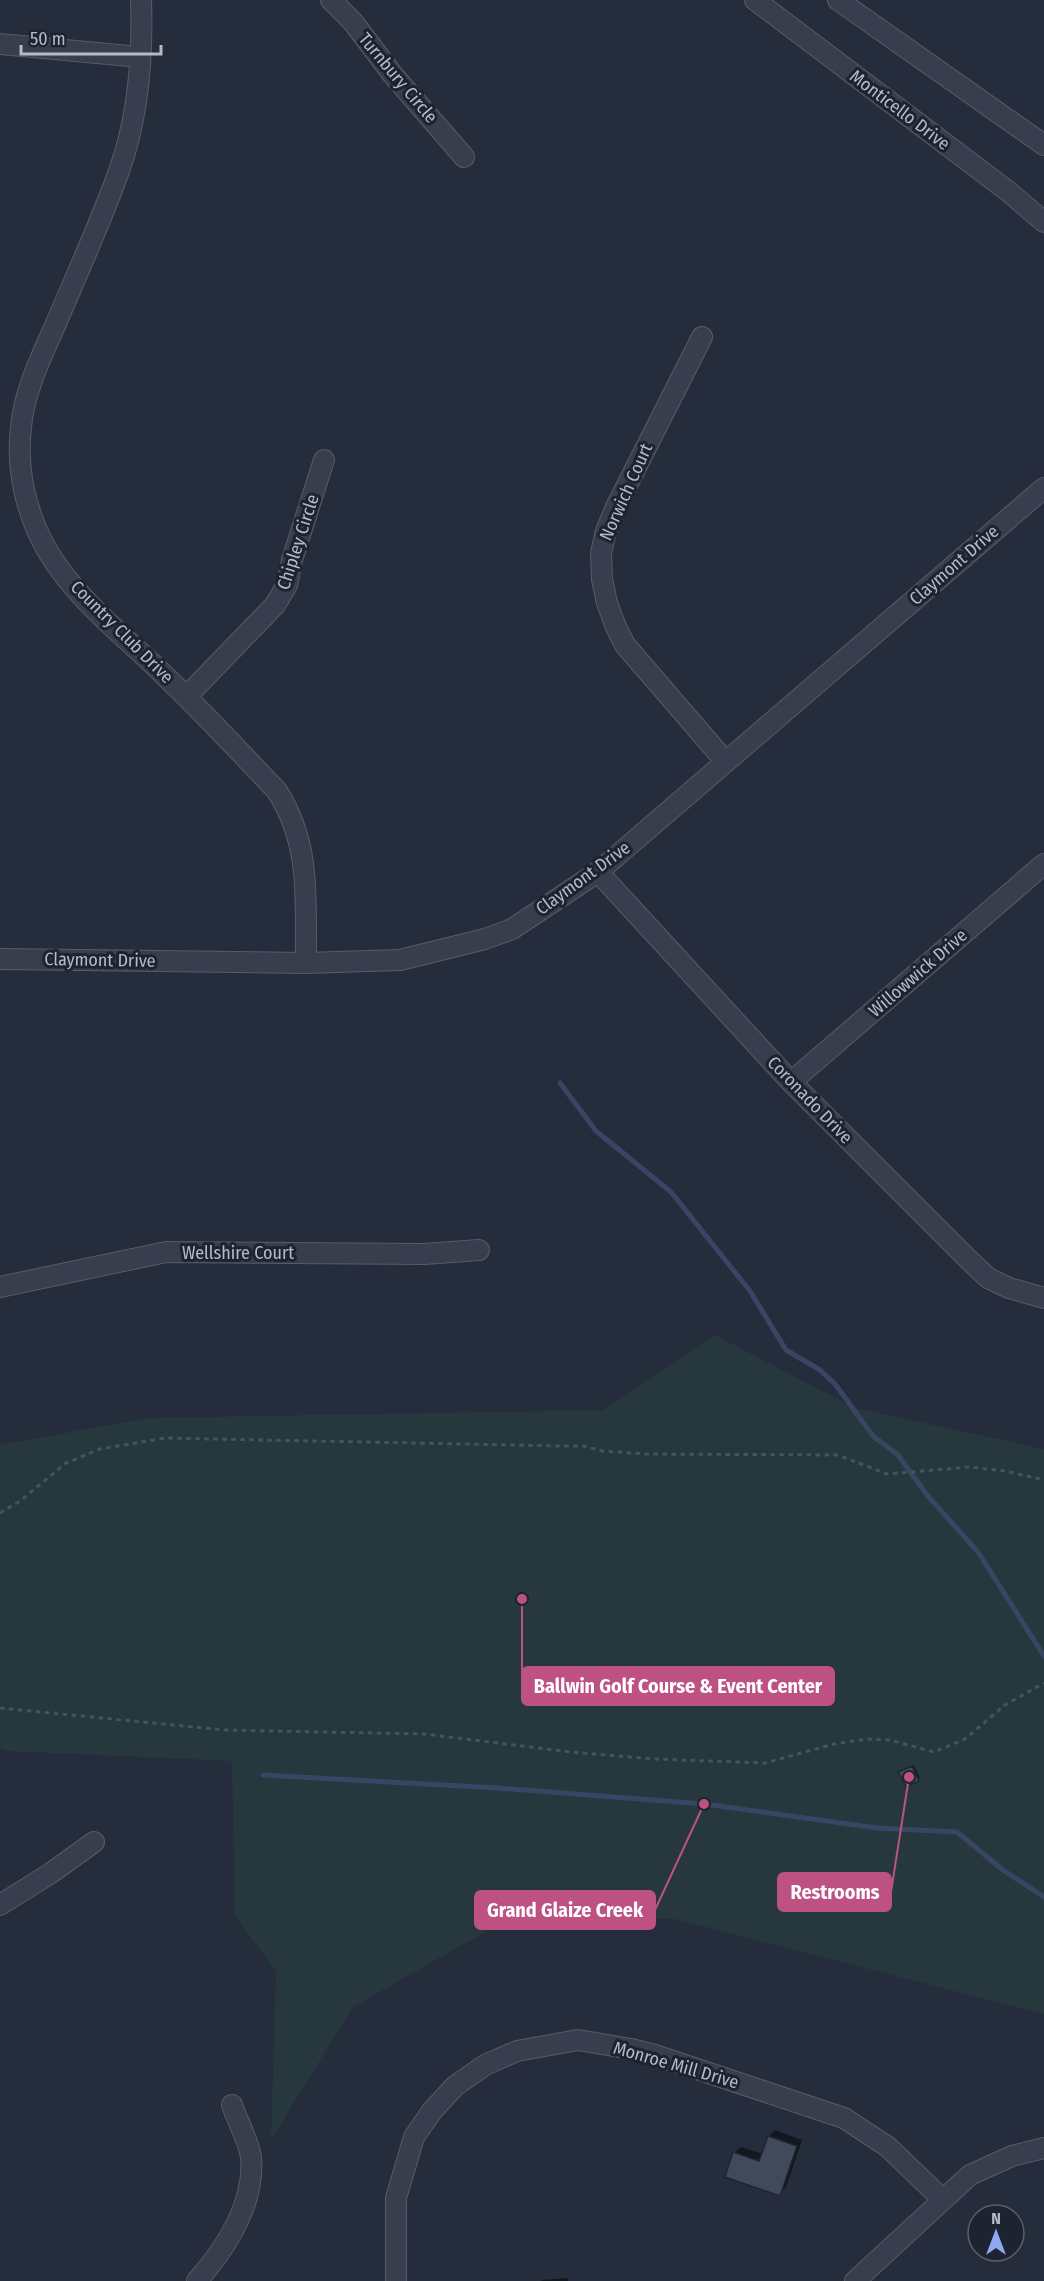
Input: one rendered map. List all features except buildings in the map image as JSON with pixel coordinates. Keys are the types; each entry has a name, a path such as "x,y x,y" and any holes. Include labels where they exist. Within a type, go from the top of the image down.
{"street":[{"name":"Country Club Drive","path":"141,0 140,57 131,127 119,169 38,366 21,425 20,450 26,501 35,527 48,552 87,601 187,696 278,791 288,808 298,834 304,859 306,963"},
{"name":"Turnbury Circle","path":"331,0 353,22 393,75 464,157"},
{"name":"Monticello Drive","path":"755,0 1010,192 1044,222"},
{"path":"838,0 1044,145"},
{"path":"0,44 140,57"},
{"name":"Norwich Court","path":"702,337 606,531 601,553 602,579 607,603 625,645 725,761"},
{"name":"Chipley Circle","path":"187,696 275,605 287,585 292,560 324,460"},
{"name":"Claymont Drive","path":"0,959 306,963 400,960 485,939 512,929 598,872 1044,488"},
{"name":"Willowwick Drive","path":"791,1082 1044,864"},
{"name":"Coronado Drive","path":"598,872 791,1082 988,1278 1009,1288 1044,1298"},
{"name":"Wellshire Court","path":"0,1287 165,1252 424,1254 479,1251"},
{"path":"0,1905 51,1873 94,1842"},
{"name":"Monroe Mill Drive","path":"396,2281 396,2198 414,2137 432,2111 455,2086 485,2065 517,2051 578,2040 655,2055 844,2118 888,2147 942,2199"},
{"path":"197,2281 242,2216 248,2191 251,2156 232,2105"},
{"path":"855,2281 970,2175 1012,2156 1044,2148"}],"path":[{"path":"0,1513 20,1501 66,1462 100,1449 165,1438 584,1446 603,1451 646,1454 838,1455 887,1474 957,1467 984,1468 1044,1480"},
{"path":"0,1708 224,1730 425,1734 570,1752 654,1759 765,1763 834,1744 866,1739 890,1740 934,1752 965,1739 1005,1705 1044,1683"}],"shaded area":[{"path":"715,1335 855,1408 1044,1449 1044,2014 675,1919 508,1919 353,2007 271,2140 276,1971 235,1916 232,1761 7,1751 0,1748 0,1445 147,1418 603,1410"}],"waterway":[{"path":"560,1083 596,1131 671,1192 750,1291 786,1350 820,1370 835,1384 873,1436 898,1455 927,1495 978,1552 1044,1656"},
{"path":"263,1775 498,1788 704,1804 877,1828 957,1832 1003,1870 1044,1897"}],"place":[{"name":"Ballwin Golf Course & Event Center","path":"522,1599"},
{"name":"Restrooms","path":"909,1777"},
{"name":"Grand Glaize Creek","path":"704,1804"}]}
